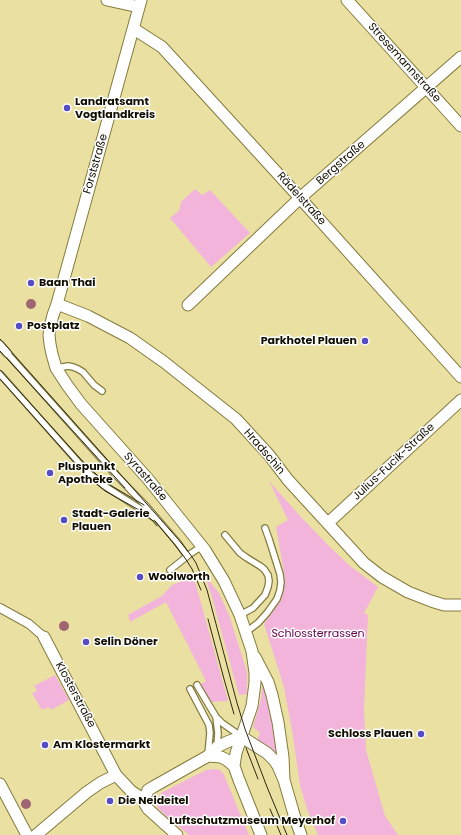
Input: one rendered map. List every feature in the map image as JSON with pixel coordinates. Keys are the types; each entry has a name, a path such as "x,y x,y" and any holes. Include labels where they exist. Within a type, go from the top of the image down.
{"street":[{"path":"107,0 140,4"},
{"name":"Stresemannstraße","path":"347,0 461,126"},
{"name":"Forststraße","path":"57,304 140,4"},
{"name":"Rädelstraße","path":"134,29 162,47 461,377"},
{"name":"Bergstraße","path":"188,305 300,198 461,57"},
{"name":"Syrastraße","path":"57,304 49,335 56,368 81,404 148,479 202,546 224,580 240,615 252,651 255,684 252,706 236,753 234,766"},
{"name":"Hradschin","path":"57,304 88,316 130,338 164,362 236,419 269,455 288,480 364,563 382,577 408,592 431,601 444,605 461,605"},
{"path":"0,345 7,353"},
{"name":"Julius-Fucik-Straße","path":"328,523 461,400"},
{"path":"0,608 29,624 44,637"},
{"name":"Klosterstraße","path":"44,637 116,775 131,791 140,797 145,798"},
{"name":"Syrastraße","path":"252,651 265,676 272,695 284,757 284,780"},
{"path":"177,835 148,809 145,804 145,798 148,790 208,756 217,747 242,737"},
{"name":"Syrastraße","path":"242,737 267,753 278,766 284,780 292,811 301,835"},
{"path":"208,756 221,757 228,760 234,766 261,835"},
{"path":"36,835 87,792 116,775"},
{"path":"0,784 27,835"}],"lane":[{"path":"7,353 114,473 147,507 178,543 187,556"},
{"path":"56,368 68,366 78,368 94,385 102,390"},
{"path":"0,374 86,470 103,485 158,521"},
{"path":"246,632 258,623 267,613 277,599 280,590 280,574 270,539 265,528"},
{"path":"225,535 240,553 264,569 268,575 269,581 265,595 256,605 240,615"},
{"path":"170,570 202,546"},
{"path":"197,685 216,717 242,737"},
{"path":"190,689 209,725 210,733 208,756"},
{"path":"216,717 218,733 217,747"}],"green space":[{"path":"195,189 202,195 210,190 250,233 211,267 170,218 179,211 181,202"},
{"name":"Schlossterrassen","path":"269,481 328,545 349,565 378,587 364,613 368,615 364,710 366,750 385,816 398,835 318,835 307,809 300,785 284,687 264,624 281,600 285,578 276,527 288,520"},
{"path":"192,577 196,585 228,701 211,702 201,684 206,681 166,602 130,622 128,615 162,596 172,585"},
{"path":"206,579 219,593 229,615 247,672 247,694 239,695"},
{"path":"55,675 69,700 51,710 49,707 42,710 32,693 37,691 34,686"},
{"path":"263,682 270,700 280,759 266,745 257,740 260,733 253,727 261,699"},
{"path":"206,770 220,770 224,775 249,835 189,835 158,808 156,801 161,793"}],"tram line":[{"path":"0,339 178,539 196,563 207,590 245,729 287,835"},
{"path":"0,351 125,488"},
{"path":"0,370 88,467 105,482 144,505"},
{"path":"0,379 84,473 105,491 139,510 157,526"},
{"path":"155,521 185,558 192,569 201,590"},
{"path":"208,619 234,714"},
{"path":"246,748 258,779"},
{"path":"270,809 281,835"}],"place":[{"name":"Landratsamt Vogtlandkreis","path":"67,108"},
{"name":"Baan Thai","path":"31,283"},
{"name":"Postplatz","path":"19,326"},
{"name":"Parkhotel Plauen","path":"365,341"},
{"name":"Pluspunkt Apotheke","path":"50,473"},
{"name":"Stadt-Galerie Plauen","path":"64,520"},
{"name":"Woolworth","path":"140,577"},
{"name":"Selin Döner","path":"86,642"},
{"name":"Schloss Plauen","path":"421,734"},
{"name":"Am Klostermarkt","path":"45,745"},
{"name":"Die Neideitel","path":"110,801"},
{"name":"Luftschutzmuseum Meyerhof","path":"343,821"}]}
